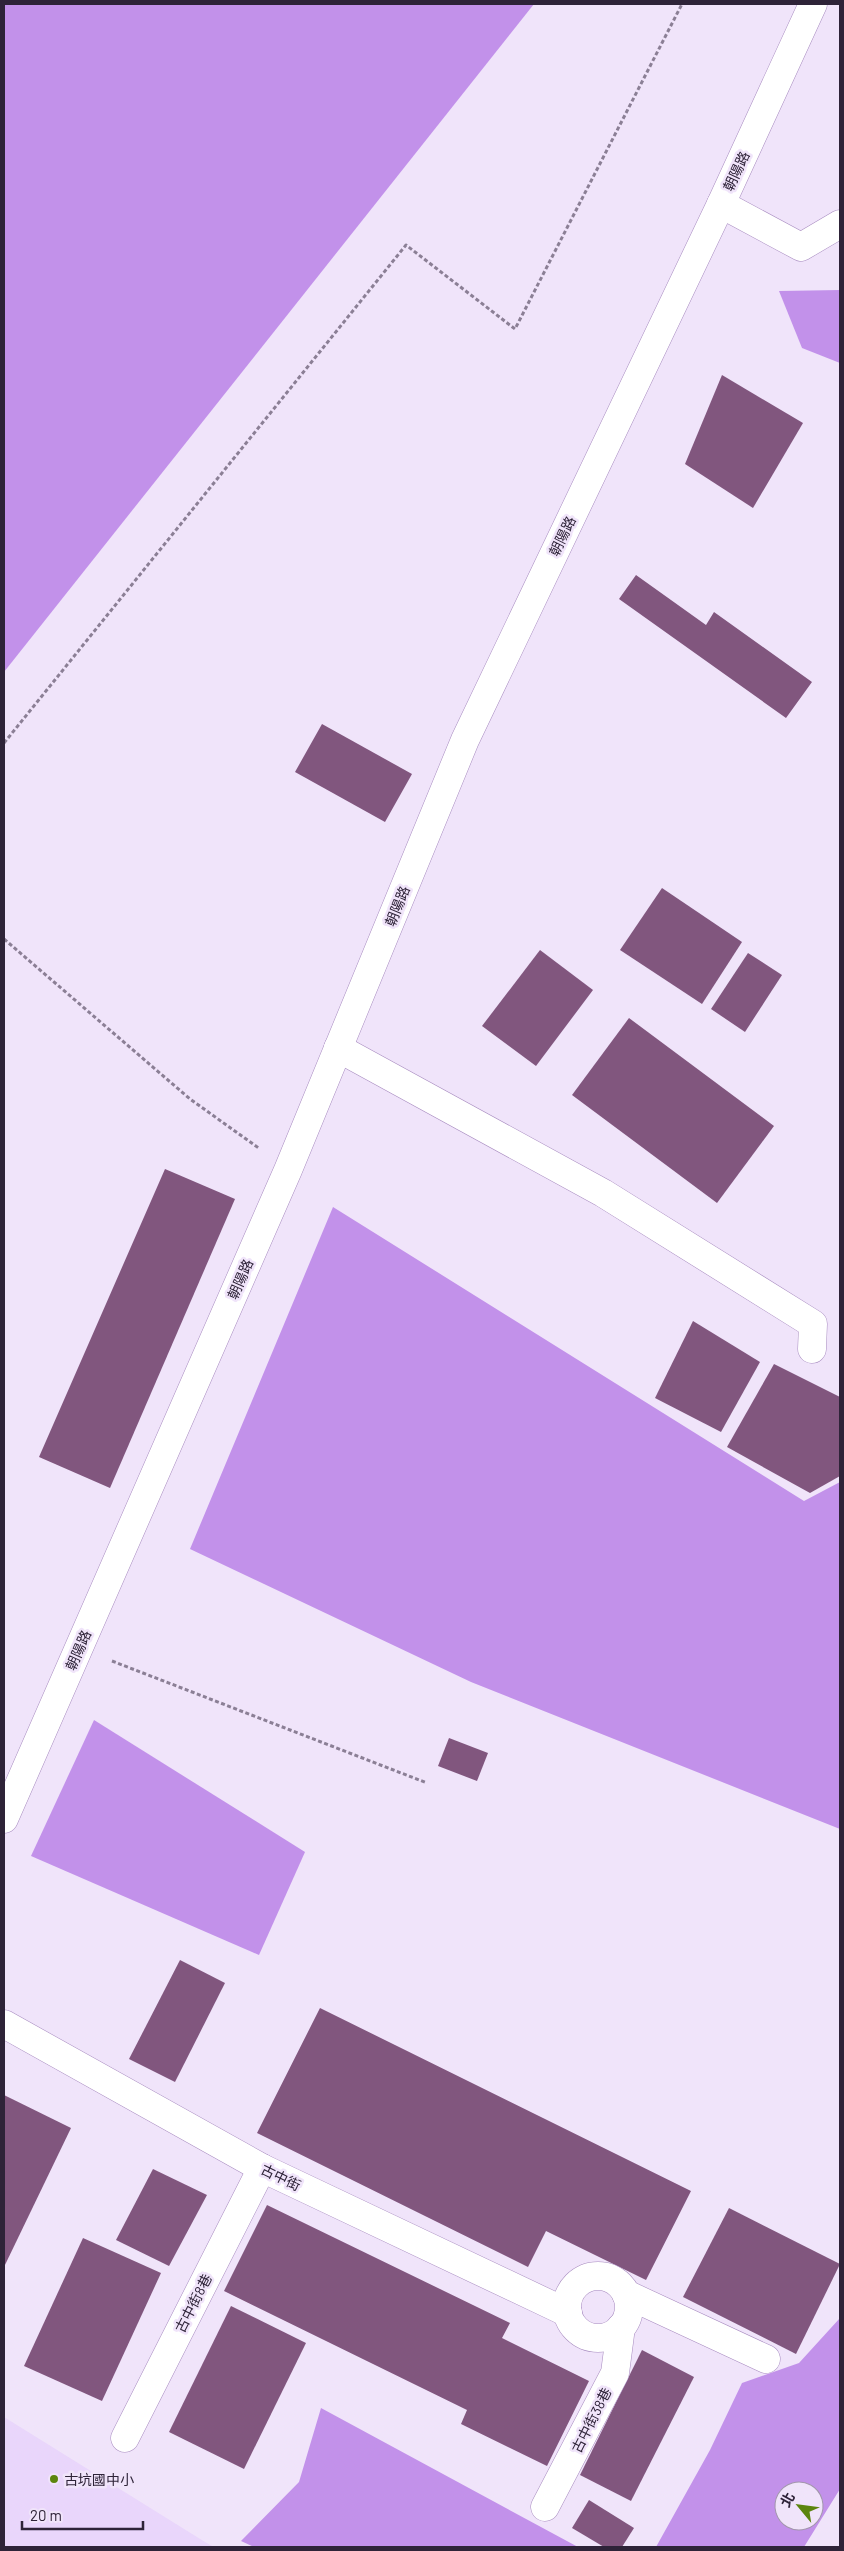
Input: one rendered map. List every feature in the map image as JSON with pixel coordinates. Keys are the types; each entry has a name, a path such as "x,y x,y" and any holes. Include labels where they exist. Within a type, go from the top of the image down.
{"main road":[{"name":"朝陽路","path":"4,1818 288,1170 465,740 721,204 813,4"},
{"path":"721,204 801,247 840,224"},
{"path":"338,1048 603,1193 813,1324 812,1349"},
{"name":"古中街","path":"4,2024 262,2168 568,2313"},
{"name":"古中街8巷","path":"125,2438 262,2168"},
{"path":"626,2294 628,2312 621,2327 604,2337 585,2335 571,2322 568,2313 570,2293 584,2279 604,2276 613,2280 626,2294 766,2359"},
{"name":"古中街38巷","path":"545,2507 615,2373 621,2327"}],"path":[{"path":"4,743 406,245 515,329 682,4"},
{"path":"4,939 190,1100 288,1170"},
{"path":"79,1648 427,1783"}],"shaded area":[{"path":"4,4 534,4 4,672"},
{"path":"840,290 840,363 802,348 779,291"},
{"path":"333,1207 804,1501 840,1482 840,1829 471,1682 190,1549"},
{"path":"94,1720 305,1852 259,1955 31,1856"},
{"path":"840,2318 840,2489 824,2515 824,2481 774,2481 774,2531 814,2531 804,2547 656,2547 710,2450 742,2383 799,2363"},
{"path":"321,2408 578,2547 254,2547 241,2541 299,2482"},
{"name":"古坑國中小","path":"4,2417 205,2542 214,2547 4,2547"}],"building":[{"path":"722,375 803,423 753,508 685,464"},
{"path":"636,575 706,625 714,612 812,682 786,718 619,599"},
{"path":"322,724 412,774 385,822 295,772"},
{"path":"662,888 742,942 702,1004 620,950"},
{"path":"540,950 593,990 536,1066 482,1026"},
{"path":"748,953 782,975 745,1032 711,1009"},
{"path":"629,1018 774,1126 717,1203 572,1095"},
{"path":"165,1169 235,1199 110,1488 39,1457"},
{"path":"693,1321 760,1362 721,1432 655,1398"},
{"path":"774,1364 840,1397 840,1476 810,1493 727,1447"},
{"path":"449,1738 488,1753 477,1781 438,1766"},
{"path":"180,1960 225,1983 175,2082 129,2059"},
{"path":"320,2008 691,2191 646,2280 546,2231 528,2267 257,2133"},
{"path":"4,2095 71,2128 4,2267"},
{"path":"153,2169 207,2195 169,2266 116,2240"},
{"path":"267,2205 510,2323 502,2338 589,2381 547,2466 461,2424 467,2410 224,2291"},
{"path":"729,2208 840,2264 796,2354 683,2297"},
{"path":"83,2238 161,2273 102,2401 24,2366"},
{"path":"231,2306 306,2343 244,2469 169,2432"},
{"path":"642,2350 694,2377 631,2501 580,2475"},
{"path":"589,2500 634,2528 622,2547 604,2547 572,2528"}],"place":[{"name":"古坑國中小","path":"54,2479"}]}
